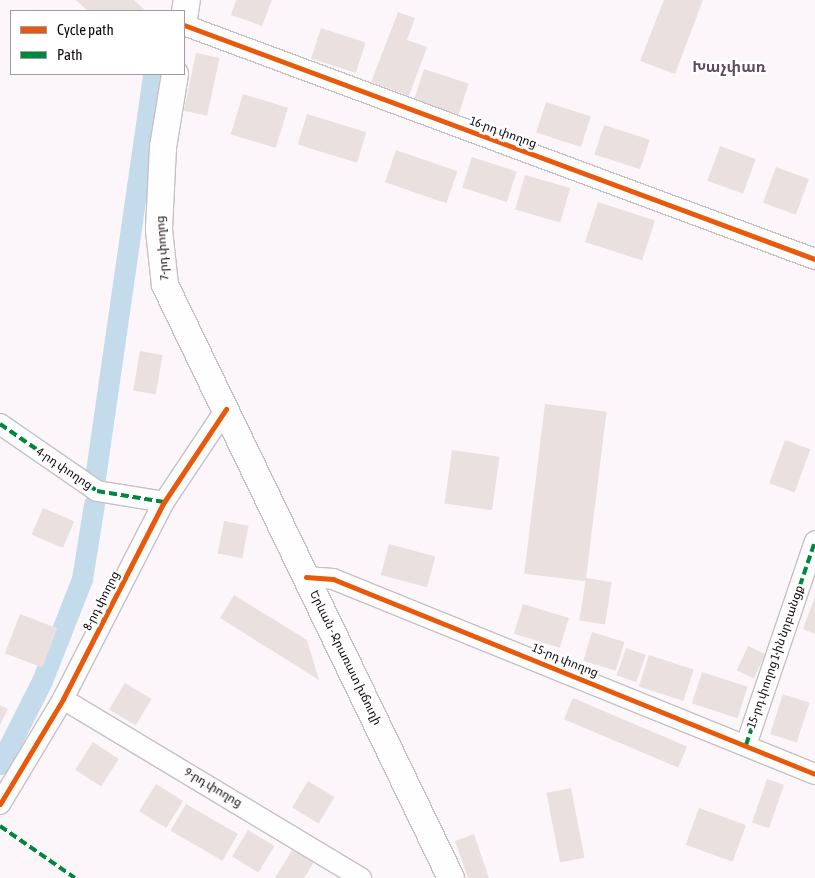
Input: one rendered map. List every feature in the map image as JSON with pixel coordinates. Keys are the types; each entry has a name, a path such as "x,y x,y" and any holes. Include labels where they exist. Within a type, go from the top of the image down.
{"main road":[{"name":"7-րդ փողոց","path":"175,75 163,146 159,230 165,285 226,410"},
{"name":"Երևան - Ջրառատ խճուղի","path":"226,410 447,876"}],"street":[{"name":"16-րդ փողոց","path":"185,25 815,259"},
{"name":"8-րդ փողոց","path":"0,804 63,699 164,502 226,410"},
{"name":"4-րդ փողոց","path":"0,424 97,491 164,502"},
{"name":"15-րդ փողոց 1-ին նրբանցք","path":"746,745 815,541"},
{"name":"15-րդ փողոց","path":"306,577 333,579 815,774"},
{"name":"9-րդ փողոց","path":"63,699 361,878"}],"building":[{"path":"76,0 134,0 145,10 87,10"},
{"path":"236,0 272,0 262,26 231,15"},
{"path":"664,0 703,0 675,74 640,61"},
{"path":"398,12 415,18 407,40 427,47 409,96 371,82"},
{"path":"321,28 366,43 356,73 311,58"},
{"path":"196,53 219,58 207,116 184,111"},
{"path":"424,69 469,84 459,115 414,100"},
{"path":"243,94 288,108 276,148 231,134"},
{"path":"546,102 591,117 581,147 536,132"},
{"path":"307,114 366,132 357,163 298,145"},
{"path":"604,125 650,140 640,169 594,154"},
{"path":"720,146 756,159 743,194 707,181"},
{"path":"396,150 457,171 446,203 385,182"},
{"path":"472,157 517,172 507,202 462,187"},
{"path":"776,167 809,179 796,215 763,203"},
{"path":"525,175 570,188 560,223 515,210"},
{"path":"598,202 655,221 642,260 585,242"},
{"path":"140,351 163,355 156,394 133,390"},
{"path":"545,404 607,412 586,581 524,574"},
{"path":"785,440 810,449 795,492 769,483"},
{"path":"452,450 500,457 492,510 444,503"},
{"path":"43,508 74,521 63,548 32,535"},
{"path":"224,521 249,526 242,558 218,553"},
{"path":"389,544 435,556 427,587 381,575"},
{"path":"586,578 612,582 605,625 579,620"},
{"path":"234,595 307,640 319,680 220,618"},
{"path":"815,597 815,634 803,629"},
{"path":"523,604 569,618 560,648 514,634"},
{"path":"20,614 57,628 42,668 5,653"},
{"path":"592,632 625,642 616,671 583,661"},
{"path":"748,646 765,654 754,679 737,670"},
{"path":"626,648 646,655 636,682 617,675"},
{"path":"649,655 694,670 684,701 639,686"},
{"path":"702,672 748,687 737,718 692,703"},
{"path":"125,683 152,699 136,726 109,710"},
{"path":"783,694 810,703 797,743 770,734"},
{"path":"573,698 687,746 678,768 564,719"},
{"path":"0,705 8,709 0,725"},
{"path":"93,742 119,759 101,787 75,770"},
{"path":"767,779 784,785 769,828 752,822"},
{"path":"308,781 335,797 319,824 292,808"},
{"path":"156,784 183,801 166,828 139,811"},
{"path":"571,788 585,858 560,862 546,793"},
{"path":"186,804 238,834 222,861 170,831"},
{"path":"699,808 746,825 733,862 686,845"},
{"path":"248,830 275,846 259,873 232,857"},
{"path":"474,834 489,878 468,878 455,841"},
{"path":"292,850 314,862 304,878 275,878"}],"waterway":[{"path":"95,478 153,75"},
{"path":"0,764 42,681 82,579 94,504"}],"marked path":[{"path":"0,424 97,491 164,502"},
{"path":"746,745 815,541"},
{"path":"0,826 75,878"}],"cycle path":[{"path":"185,25 815,259"},
{"path":"0,804 63,699 164,502 226,409"},
{"path":"306,577 333,579 815,774"}],"district":[{"name":"Խաչփառ","path":"729,67"}]}
